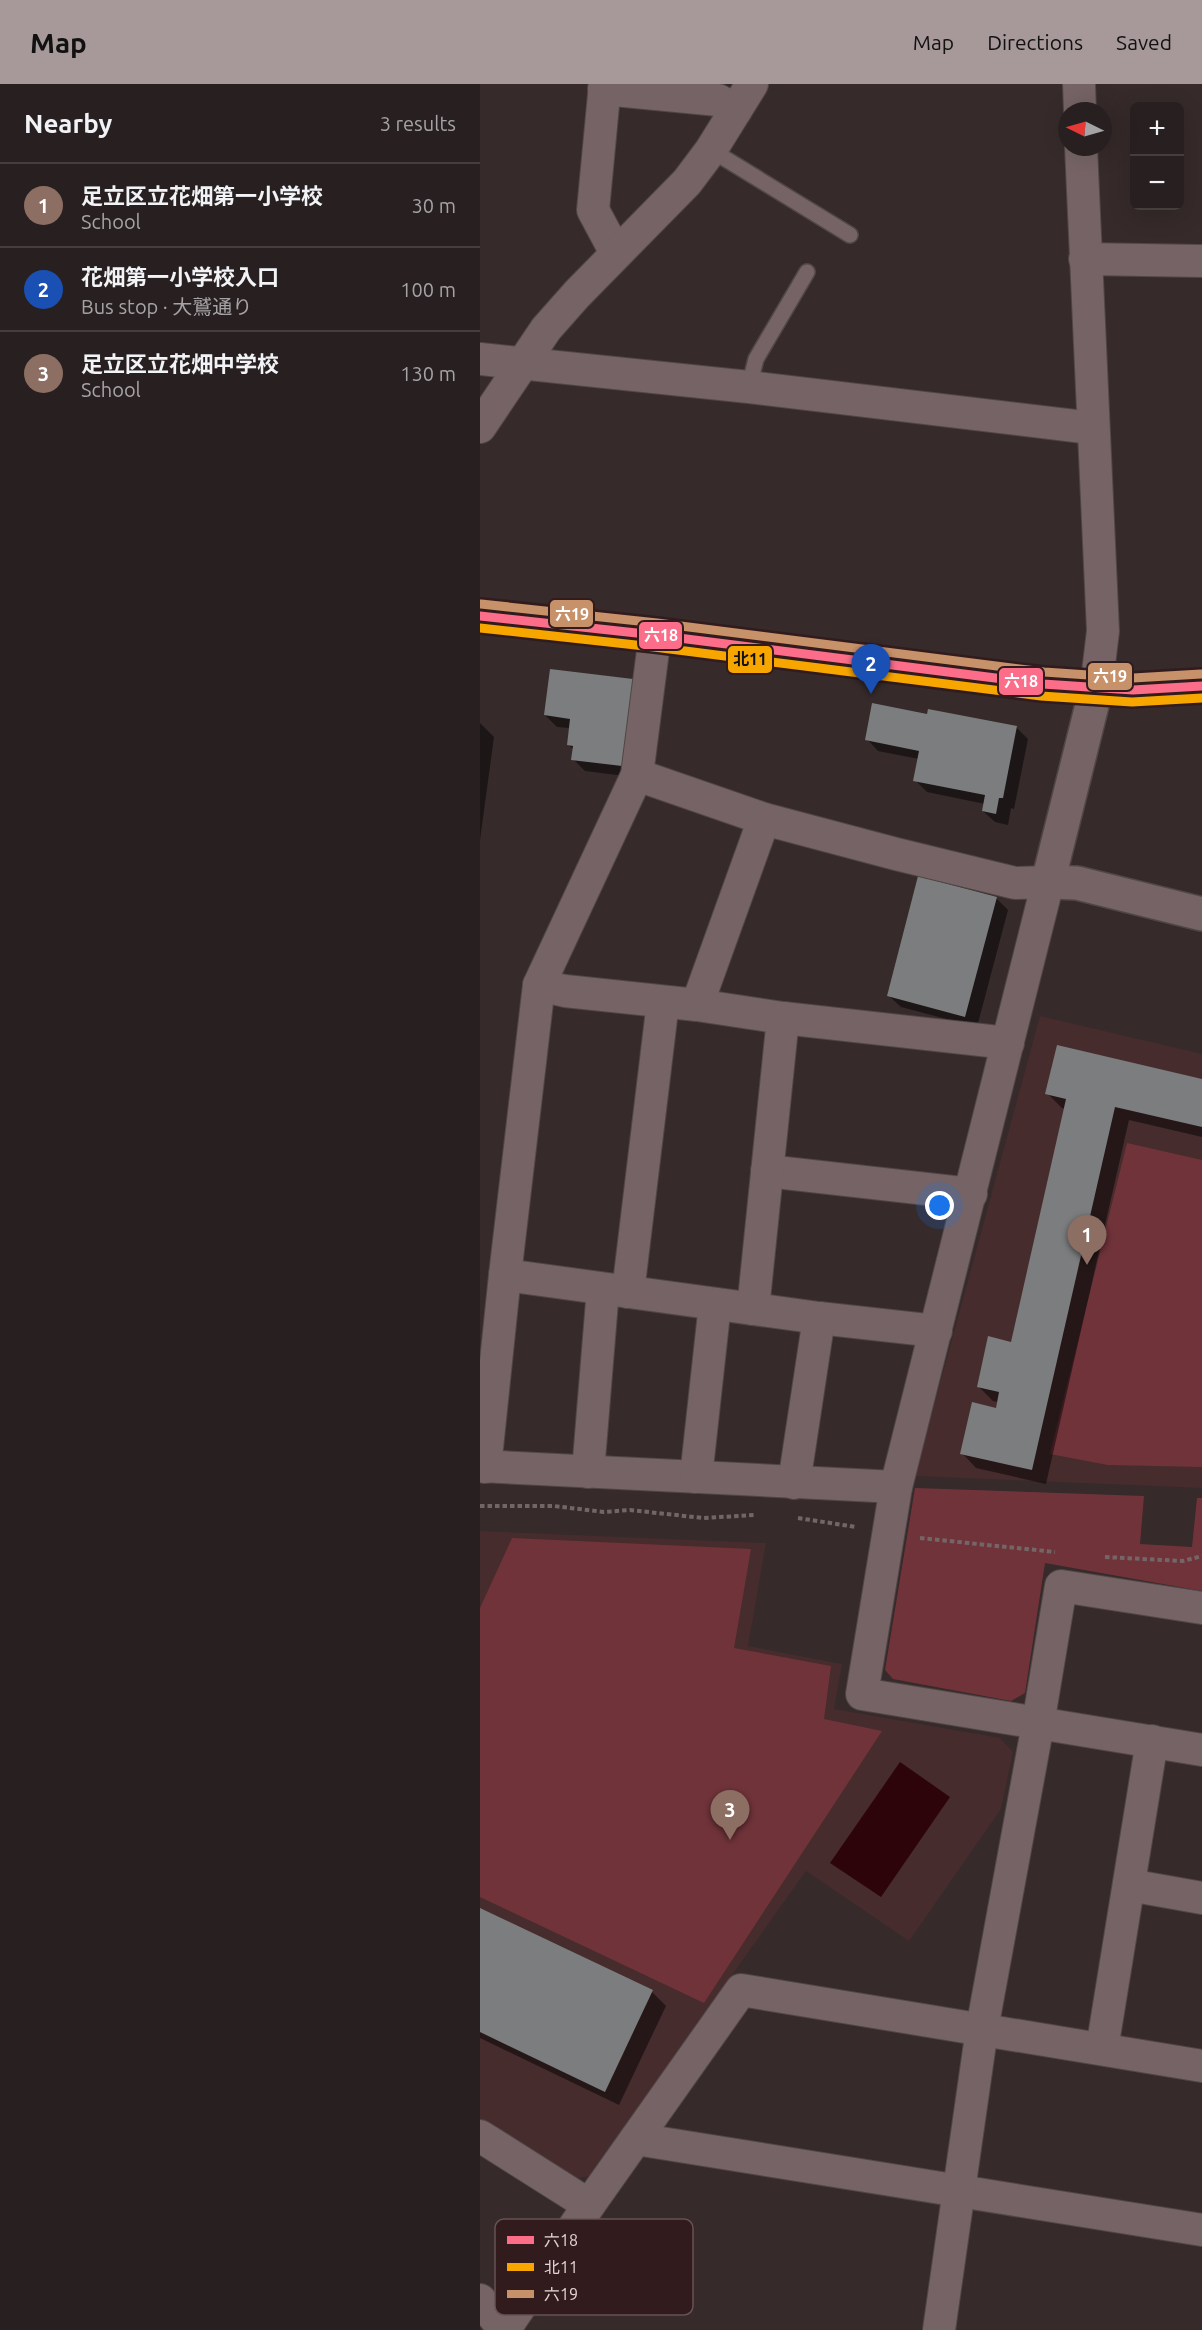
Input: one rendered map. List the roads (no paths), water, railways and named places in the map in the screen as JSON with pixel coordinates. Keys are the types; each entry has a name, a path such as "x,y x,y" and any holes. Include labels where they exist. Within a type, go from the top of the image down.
{"street":[{"path":"480,427 546,329 616,253 687,182 711,150 752,84"},
{"path":"1079,84 1080,102"},
{"path":"616,253 593,210 604,87 718,100 735,110"},
{"path":"1081,156 1103,631 1096,689 896,1487 862,1694 1202,1750"},
{"path":"1085,259 1202,261"},
{"path":"480,359 749,387 1092,428"},
{"path":"480,616 656,635 1043,684 1133,690 1202,686"},
{"path":"656,635 637,775 539,985 483,1466 794,1484 896,1487"},
{"path":"637,775 764,819 1015,883 1077,883 1202,914"},
{"path":"698,1005 764,819"},
{"path":"539,985 565,992 698,1005 783,1018 1008,1044"},
{"path":"588,1472 615,1290 663,1002"},
{"path":"753,1309 783,1018"},
{"path":"767,1171 971,1194"},
{"path":"505,1275 819,1318 936,1331"},
{"path":"696,1477 715,1304"},
{"path":"794,1484 819,1318"},
{"path":"939,2330 982,2029 1061,1586 1202,1608"},
{"path":"1102,2049 1152,1741"},
{"path":"1129,1886 1202,1898"},
{"path":"579,2219 741,1990 1202,2066"},
{"path":"480,2136 589,2205"},
{"path":"636,2139 1202,2230"},
{"path":"480,2300 504,2330 514,2315"}],"lane":[{"path":"711,150 850,235"},
{"path":"749,387 756,359 807,272"}],"place":[{"name":"花畑第一小学校入口","path":"871,694"},
{"name":"足立区立花畑第一小学校","path":"1087,1265"},
{"name":"足立区立花畑中学校","path":"730,1840"}]}
